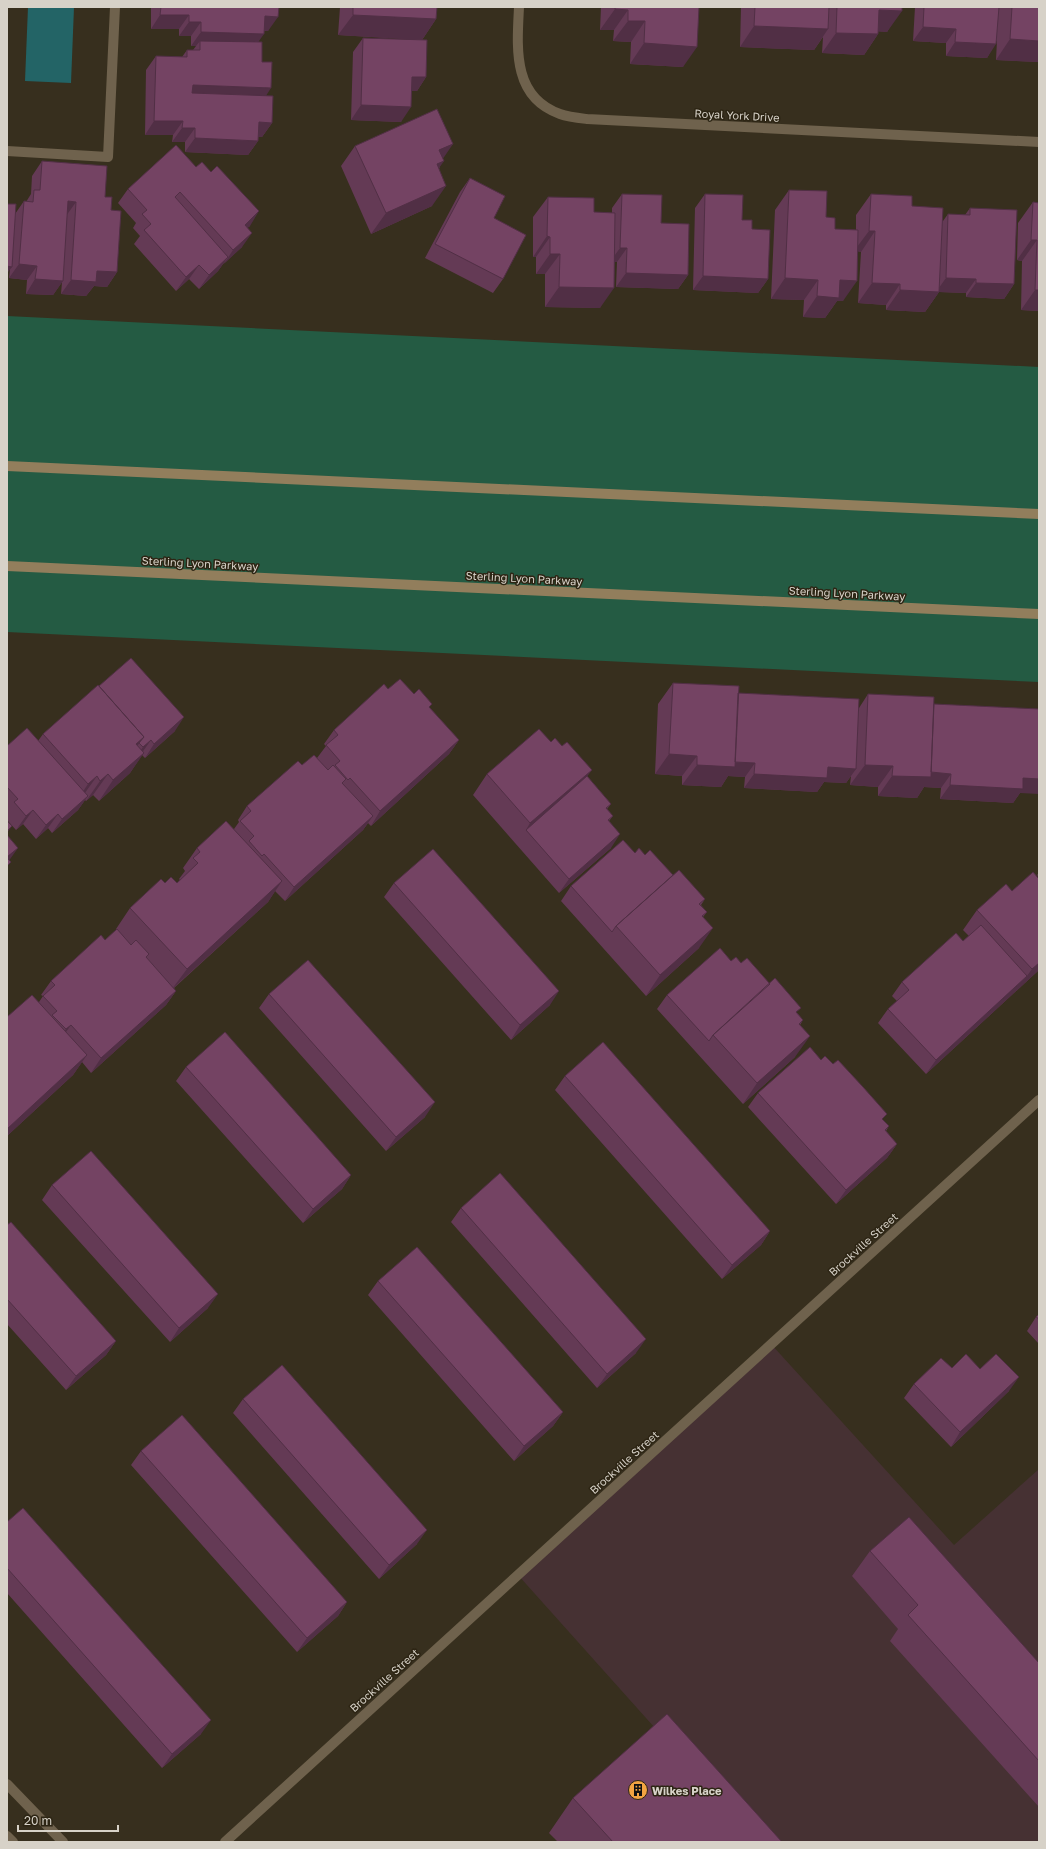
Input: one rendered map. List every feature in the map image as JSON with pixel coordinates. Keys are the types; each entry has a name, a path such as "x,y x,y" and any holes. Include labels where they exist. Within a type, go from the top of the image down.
{"main road":[{"path":"7,466 1039,514"},
{"name":"Sterling Lyon Parkway","path":"7,566 1039,614"}],"street":[{"path":"7,151 108,156 115,7"},
{"name":"Royal York Drive","path":"519,7 518,45 521,75 536,101 560,114 587,120 1039,142"},
{"name":"Brockville Street","path":"225,1842 1039,1100"},
{"path":"7,1784 62,1842"},
{"path":"7,1836 13,1842"}],"shaded area":[{"path":"771,1344 954,1545 1039,1469 1039,1842 757,1842 518,1575"}],"green space":[{"path":"7,316 1039,367 1039,682 7,632"}],"water":[{"path":"28,7 74,7 71,83 25,81"}],"building":[{"path":"161,7 279,7 278,17 265,16 264,34 201,32 201,22 189,22 189,15 160,15"},
{"path":"353,7 437,7 436,19 353,15"},
{"path":"615,7 699,7 697,47 644,43 645,21 628,21 628,10 615,9"},
{"path":"755,7 829,7 828,29 754,26"},
{"path":"837,7 902,7 902,11 879,10 878,34 836,33"},
{"path":"924,7 999,7 996,44 955,42 956,29 923,27"},
{"path":"1012,7 1039,7 1039,41 1010,39"},
{"path":"363,38 427,40 426,77 412,77 411,107 361,105"},
{"path":"200,41 262,42 262,62 272,62 271,88 193,85 192,93 273,96 272,123 259,122 258,141 195,138 195,128 182,128 183,121 154,121 156,56 187,57 187,50 200,50"},
{"path":"437,109 453,144 439,150 444,161 437,164 446,186 386,213 355,146"},
{"path":"176,145 196,167 202,162 211,172 217,166 259,211 245,225 252,233 233,250 180,192 175,197 228,257 209,275 199,265 186,277 144,230 151,224 142,214 147,210 128,189"},
{"path":"42,161 107,166 105,197 112,197 111,210 121,211 117,272 97,271 96,282 71,280 76,202 68,201 63,281 35,279 37,266 19,264 24,201 33,202 34,190 40,190"},
{"path":"470,178 505,196 494,218 526,235 503,279 435,244"},
{"path":"789,190 827,191 826,217 835,218 835,229 858,230 857,281 840,280 839,298 817,296 818,280 785,278"},
{"path":"622,194 662,195 661,223 689,224 688,275 626,273 627,248 620,248"},
{"path":"705,194 743,195 742,220 752,220 752,229 770,230 768,279 703,276"},
{"path":"871,194 912,196 912,206 943,208 939,292 900,290 900,284 872,283 875,231 869,231"},
{"path":"548,197 594,198 594,212 615,213 614,288 559,287 560,254 550,254 550,237 547,236"},
{"path":"1033,202 1039,203 1039,290 1035,290 1037,240 1031,240"},
{"path":"7,204 16,204 12,267 7,266"},
{"path":"970,208 1017,210 1014,284 976,283 976,279 946,278 948,214 970,215"},
{"path":"131,658 184,717 154,744 151,740 143,747 139,743 144,737 99,686"},
{"path":"400,679 414,694 419,689 432,704 429,707 459,740 380,811 350,778 348,780 335,765 340,761 326,745 338,735 334,730 384,684 388,689"},
{"path":"673,683 739,686 735,767 697,765 697,756 669,754"},
{"path":"98,685 144,737 136,744 144,753 113,780 108,774 100,781 97,776 88,784 43,734"},
{"path":"738,693 859,699 856,769 828,767 827,778 754,774 755,763 735,762"},
{"path":"868,694 934,697 931,777 892,776 893,766 865,765"},
{"path":"934,704 1039,709 1039,779 1023,778 1023,789 950,785 951,774 931,772"},
{"path":"27,728 88,796 62,819 58,814 46,825 33,810 26,816 14,802 18,799 7,787 7,746"},
{"path":"539,729 551,742 555,738 562,746 567,742 592,770 530,823 487,774"},
{"path":"314,755 328,770 333,765 346,779 342,783 373,816 294,887 264,854 262,856 249,841 254,836 240,821 251,811 247,806 298,761 302,765"},
{"path":"587,776 611,804 606,808 613,816 608,820 620,834 569,879 526,830"},
{"path":"7,821 12,826 7,831"},
{"path":"226,821 282,881 187,969 130,908 161,879 165,883 171,877 177,883 198,863 193,858 200,852 197,848"},
{"path":"7,835 18,848 7,857"},
{"path":"623,840 635,853 639,848 645,855 650,850 673,875 616,926 612,932 571,886"},
{"path":"433,849 559,991 520,1025 394,883"},
{"path":"7,858 11,862 7,866"},
{"path":"679,870 705,899 699,904 707,912 702,916 713,928 660,975 616,926"},
{"path":"1033,872 1039,879 1039,963 1032,969 977,910 1006,884 1012,891"},
{"path":"981,925 1027,976 936,1060 888,1009 909,990 902,982 956,933 963,941"},
{"path":"117,929 131,945 136,940 149,954 146,957 176,991 101,1058 71,1025 66,1029 52,1015 57,1011 43,996 55,985 51,981 101,935 105,940"},
{"path":"720,948 731,961 736,957 741,963 747,958 770,984 713,1035 709,1041 667,995"},
{"path":"308,960 435,1102 396,1137 269,994"},
{"path":"775,978 801,1008 796,1012 803,1020 799,1024 810,1036 757,1083 713,1035"},
{"path":"32,995 87,1055 7,1129 7,1017"},
{"path":"225,1032 351,1175 313,1209 186,1067"},
{"path":"603,1042 770,1231 732,1265 565,1076"},
{"path":"810,1047 821,1060 825,1056 833,1064 838,1060 863,1087 887,1114 882,1119 889,1126 885,1130 897,1144 846,1190 758,1093"},
{"path":"91,1151 218,1294 179,1328 52,1185"},
{"path":"500,1173 646,1339 607,1374 461,1208"},
{"path":"11,1222 116,1341 76,1376 7,1299 7,1225"},
{"path":"417,1247 563,1412 524,1446 378,1281"},
{"path":"966,1354 980,1369 996,1354 1019,1377 960,1432 914,1384 941,1358 952,1368"},
{"path":"282,1365 427,1530 389,1565 243,1399"},
{"path":"182,1415 347,1602 307,1638 141,1451"},
{"path":"23,1508 211,1720 172,1754 7,1568 7,1522"},
{"path":"909,1517 1039,1663 1039,1761 908,1615 918,1605 870,1551"},
{"path":"667,1714 782,1842 613,1842 573,1798"}],"place":[{"name":"Wilkes Place","path":"638,1790"}]}
